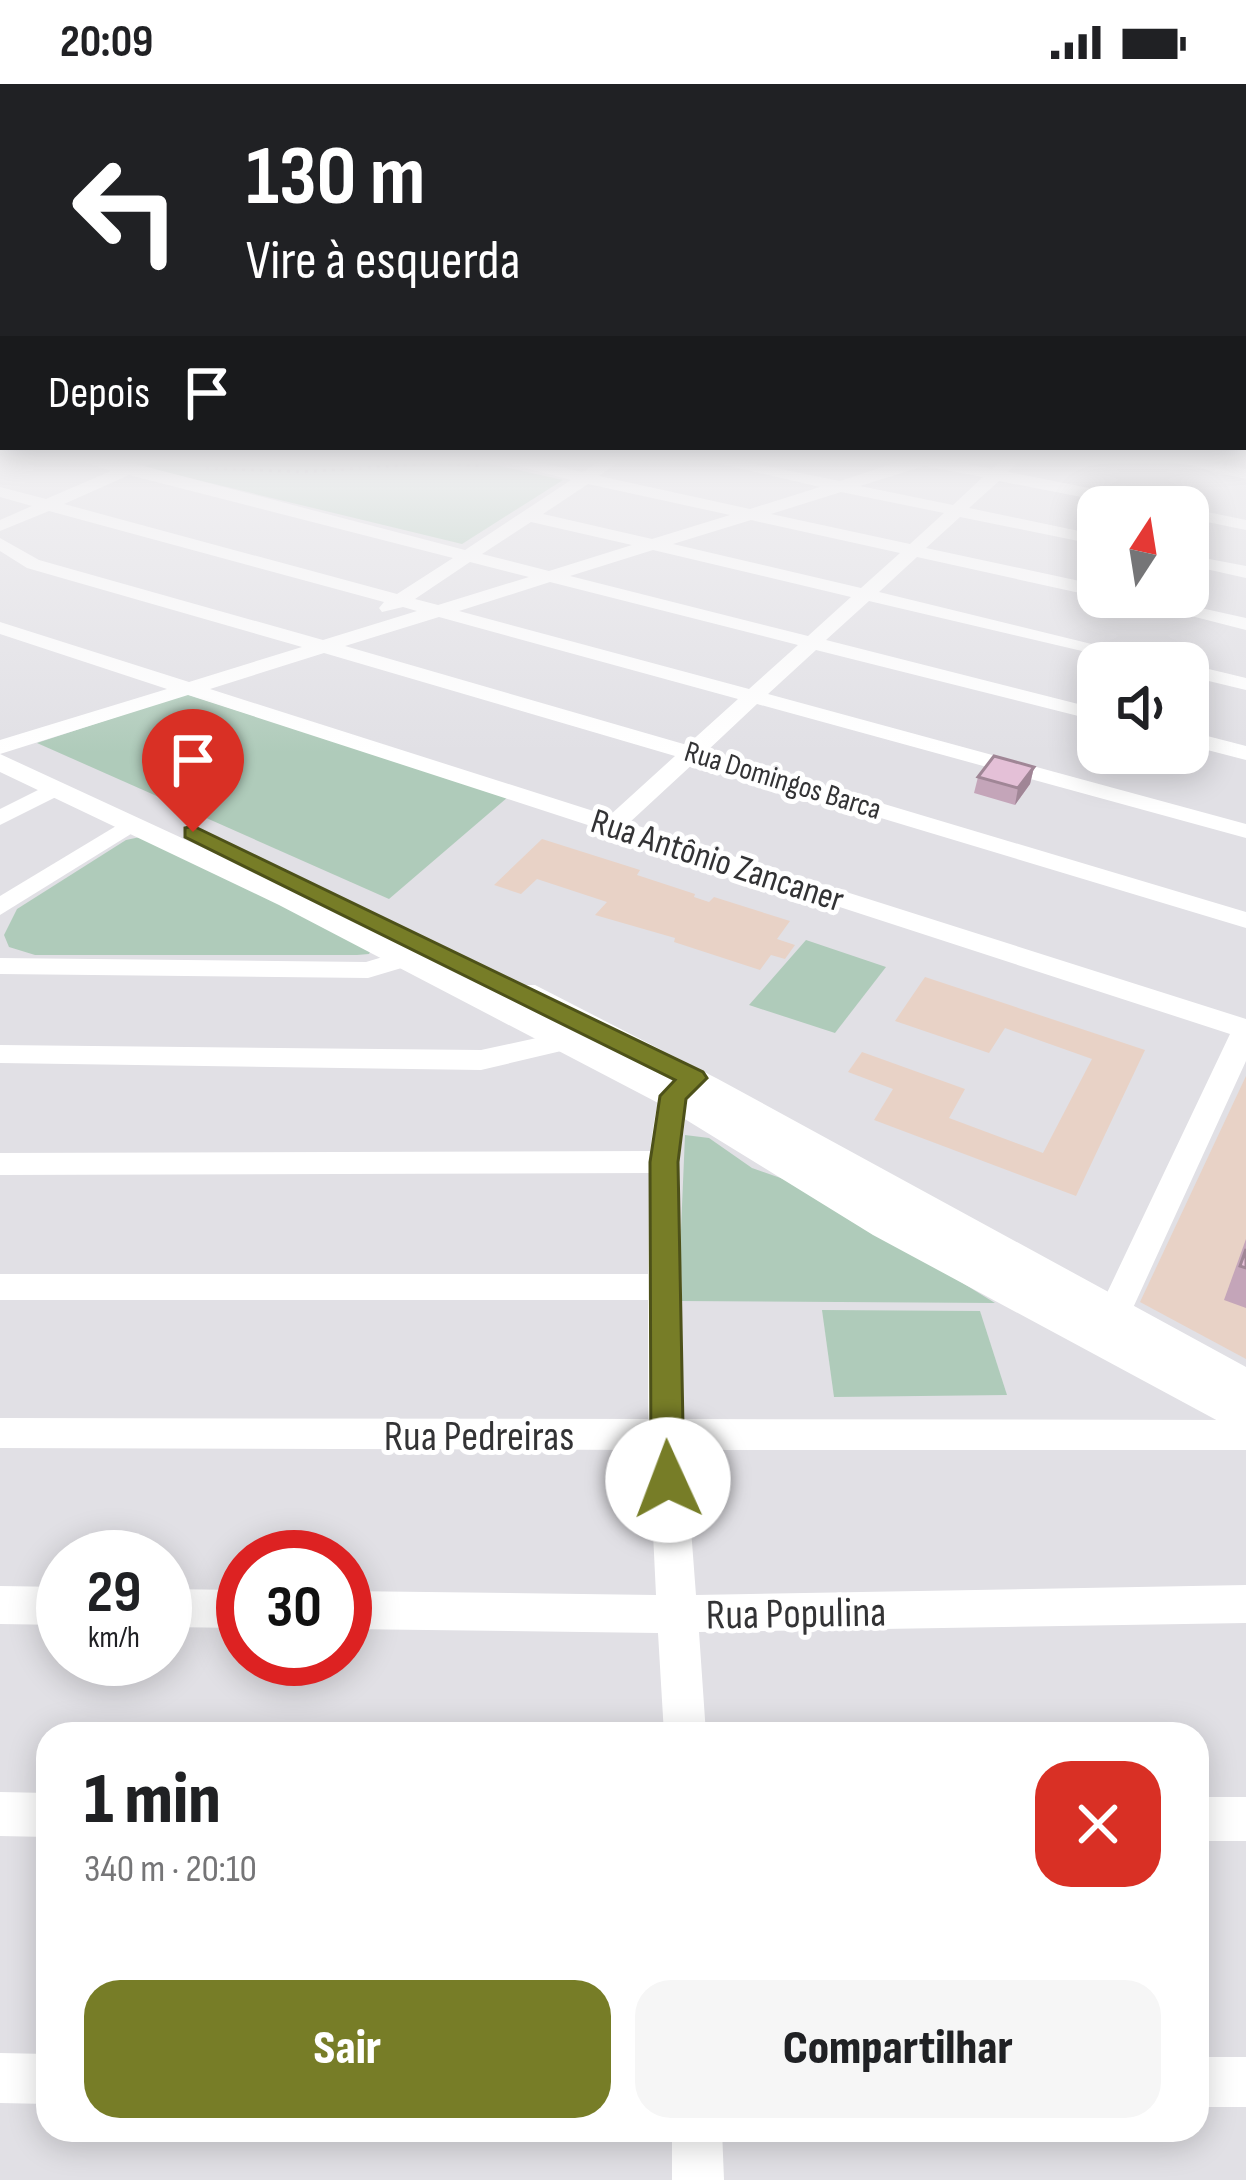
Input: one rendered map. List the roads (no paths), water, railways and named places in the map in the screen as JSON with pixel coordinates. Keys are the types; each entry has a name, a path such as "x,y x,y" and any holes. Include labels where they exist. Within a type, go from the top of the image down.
{"main road":[{"path":"1,749 55,789 300,893 406,958 564,1041 684,1087"},
{"path":"1,749 684,1087 887,1225 1107,1330 1246,1387"},
{"path":"1107,1330 1246,1418"}],"street":[{"name":"Rua Domingos Barca","path":"21,557 32,564 693,753 1246,920"},
{"path":"235,557 1246,831"},
{"path":"347,638 467,557"},
{"path":"471,557 1077,709"},
{"path":"1,749 613,557"},
{"path":"703,557 1077,644"},
{"path":"613,825 909,557"},
{"path":"946,557 1077,586"},
{"path":"1209,564 1246,572"},
{"path":"1209,616 1246,624"},
{"name":"Rua Antônio Zancaner","path":"0,628 1246,1030"},
{"path":"1209,675 1246,684"},
{"path":"1209,743 1246,753"},
{"path":"0,818 55,789"},
{"path":"0,907 131,824"},
{"path":"0,966 368,970 406,958"},
{"path":"1107,1330 1246,1030"},
{"path":"0,1054 481,1060 564,1041"},
{"path":"684,1087 664,1162 666,1435 684,1722"},
{"path":"0,1164 664,1162"},
{"path":"0,1287 664,1287"},
{"name":"Rua Pedreiras","path":"0,1433 1246,1435"},
{"name":"Rua Populina","path":"372,1610 674,1614 1246,1604"},
{"path":"0,1606 36,1606"},
{"path":"0,1814 36,1814"},
{"path":"1209,1819 1246,1819"},
{"path":"0,2078 36,2079"},
{"path":"1209,2082 1246,2083"},
{"path":"698,2142 698,2180"}]}
